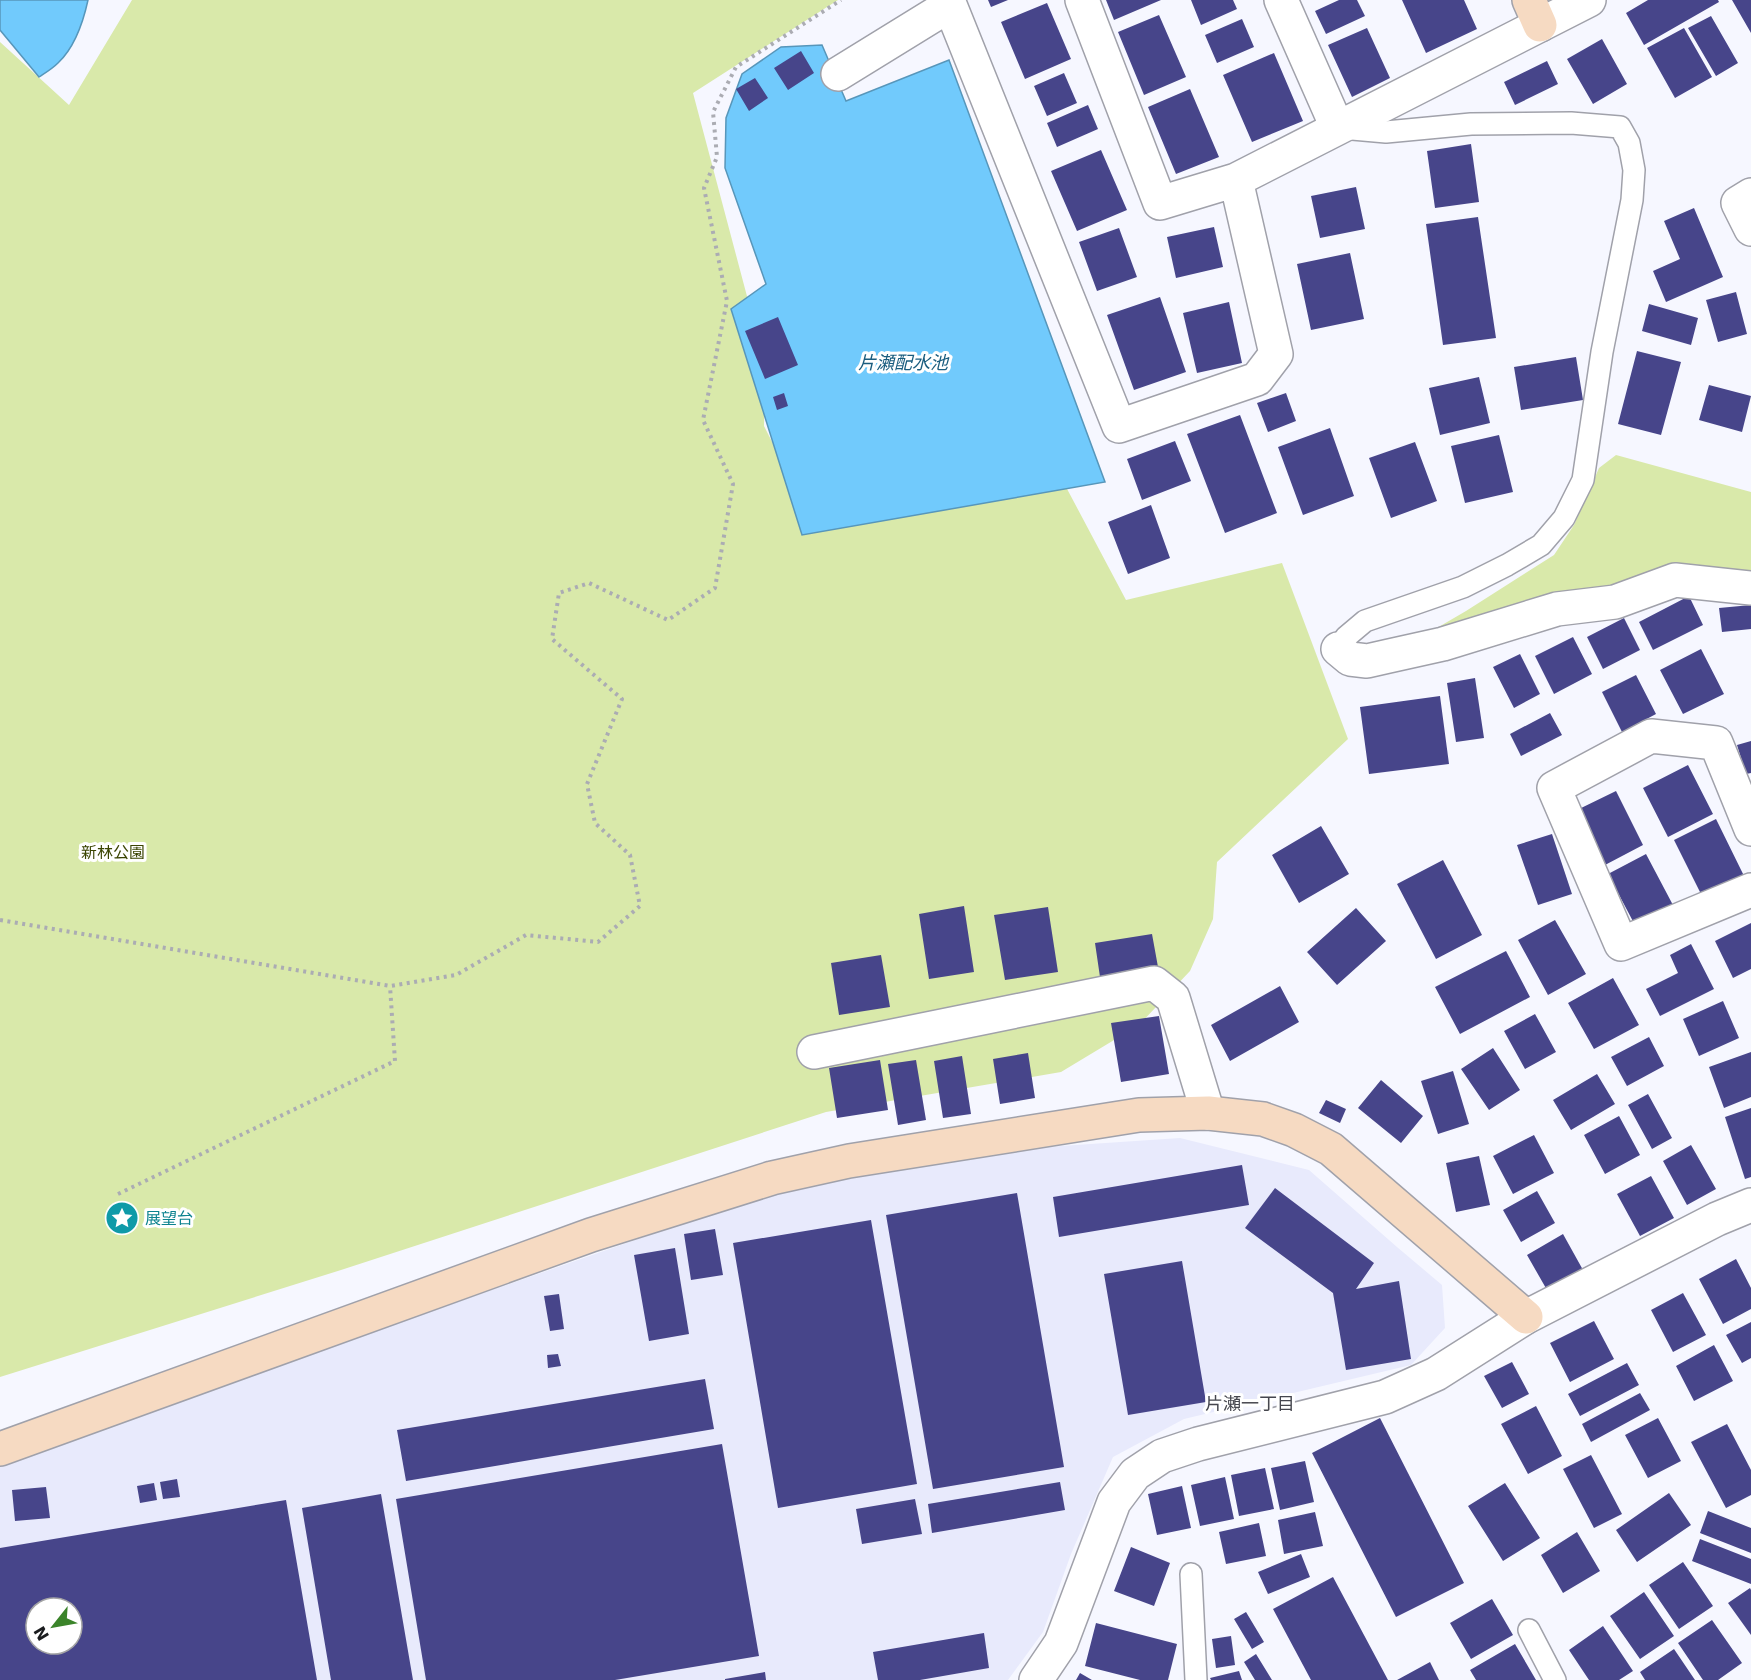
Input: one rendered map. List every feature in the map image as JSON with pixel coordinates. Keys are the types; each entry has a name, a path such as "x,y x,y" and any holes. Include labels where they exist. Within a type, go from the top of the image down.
{"street":[{"path":"1082,0 1160,203 1236,180 1337,127 1534,13 1589,0"},
{"path":"1281,0 1337,127"},
{"path":"838,74 950,5 1119,426 1257,379 1276,354 1236,180"},
{"path":"1751,195 1738,202 1751,230"},
{"path":"1338,649 1350,658 1367,661 1443,644 1557,609 1615,602 1676,580 1751,588"},
{"path":"1751,829 1716,743 1651,736 1554,788 1621,944 1751,890"},
{"path":"814,1052 1154,983 1173,998 1208,1113"},
{"path":"0,1449 591,1235 772,1178 849,1161 1139,1115 1208,1113 1263,1119 1294,1130 1331,1149 1526,1317"},
{"path":"1036,1680 1061,1643 1114,1502 1135,1474 1162,1456 1198,1444 1385,1397 1436,1374 1526,1317 1717,1219 1751,1205"}],"lane":[{"path":"1337,127 1386,132 1471,124 1571,123 1620,127 1629,143 1634,170 1632,200 1602,352 1583,480 1564,518 1541,545 1508,565 1462,587 1365,621 1346,637 1338,649"},
{"path":"1191,1574 1196,1680"},
{"path":"1529,1630 1555,1680"}],"path":[{"path":"0,920 390,986 456,975 526,935 598,942 640,906 630,855 595,823 587,784 622,699 552,639 559,593 589,583 668,620 715,588 733,483 703,420 727,301 704,188 717,157 713,112 736,67 841,0"},
{"path":"118,1194 395,1061 390,986"}],"shaded area":[{"path":"1180,1138 1309,1170 1442,1285 1445,1328 1411,1365 1184,1419 1113,1457 1071,1554 1043,1632 1008,1680 0,1680 0,1462 801,1182 1016,1149"}],"green space":[{"name":"新林公園","path":"132,0 838,0 693,93 765,364 764,426 803,503 1057,470 1126,600 1282,563 1348,739 1217,862 1213,919 1190,971 1139,1025 1061,1072 826,1112 341,1270 0,1377 0,42 69,105"},
{"path":"1616,455 1751,492 1751,575 1430,632 1554,555 1574,525 1599,468"}],"water":[{"path":"0,0 88,0 81,26 69,50 56,65 39,77 0,30"},
{"name":"片瀬配水池","path":"822,45 846,101 949,60 1105,482 802,535 731,309 766,284 725,168 726,118 742,74 781,47"}],"building":[{"path":"988,0 1008,0 991,7"},
{"path":"1106,0 1161,0 1114,20"},
{"path":"1191,0 1233,0 1237,9 1201,25"},
{"path":"1339,0 1357,0 1365,16 1326,34 1315,11"},
{"path":"1402,0 1464,0 1477,29 1426,53"},
{"path":"1648,0 1718,0 1719,2 1644,45 1626,13"},
{"path":"1732,0 1751,0 1751,33"},
{"path":"1047,3 1071,59 1025,79 1001,22"},
{"path":"1159,15 1186,77 1144,95 1118,32"},
{"path":"1711,16 1738,63 1716,76 1688,28"},
{"path":"1242,19 1254,47 1217,63 1205,35"},
{"path":"1367,28 1390,78 1352,97 1328,45"},
{"path":"1684,28 1712,77 1675,98 1647,48"},
{"path":"1602,39 1627,84 1593,104 1567,59"},
{"path":"801,51 814,73 788,90 774,68"},
{"path":"1274,53 1303,121 1252,142 1223,75"},
{"path":"1547,61 1558,84 1515,105 1504,82"},
{"path":"1064,73 1077,103 1047,116 1034,86"},
{"path":"755,78 768,98 749,111 736,89"},
{"path":"1190,89 1219,157 1176,174 1148,107"},
{"path":"1088,105 1098,129 1057,147 1047,123"},
{"path":"1471,144 1479,202 1435,208 1427,151"},
{"path":"1101,150 1127,210 1077,231 1051,171"},
{"path":"1356,187 1365,229 1320,238 1311,196"},
{"path":"1694,208 1723,277 1666,302 1653,271 1680,259 1664,221"},
{"path":"1478,217 1496,338 1443,345 1426,224"},
{"path":"1214,227 1223,267 1176,278 1167,237"},
{"path":"1119,228 1137,277 1097,291 1079,242"},
{"path":"1350,253 1364,319 1311,330 1297,264"},
{"path":"1736,292 1747,334 1718,342 1706,300"},
{"path":"1160,297 1186,372 1134,390 1107,315"},
{"path":"1229,302 1242,363 1197,373 1183,313"},
{"path":"1649,304 1698,318 1691,345 1642,331"},
{"path":"778,317 798,365 765,379 745,331"},
{"path":"1637,351 1681,362 1661,435 1618,424"},
{"path":"1576,357 1583,400 1521,410 1514,367"},
{"path":"1479,377 1490,423 1440,435 1429,388"},
{"path":"1709,385 1751,396 1742,432 1699,420"},
{"path":"784,393 788,406 777,410 773,397"},
{"path":"1286,393 1296,421 1268,432 1257,403"},
{"path":"1240,415 1277,513 1225,533 1187,434"},
{"path":"1330,428 1354,496 1303,515 1278,447"},
{"path":"1499,435 1513,492 1465,503 1451,446"},
{"path":"1175,441 1191,481 1142,500 1127,459"},
{"path":"1415,442 1437,501 1391,518 1369,458"},
{"path":"1151,505 1170,558 1128,574 1108,522"},
{"path":"1689,596 1703,625 1653,650 1639,622"},
{"path":"1751,605 1751,629 1722,632 1719,608"},
{"path":"1624,618 1640,650 1603,669 1587,637"},
{"path":"1573,637 1592,674 1554,694 1535,656"},
{"path":"1701,649 1724,694 1683,714 1660,670"},
{"path":"1520,654 1540,694 1514,708 1493,667"},
{"path":"1636,675 1656,714 1622,732 1602,692"},
{"path":"1475,678 1484,738 1456,742 1447,683"},
{"path":"1440,696 1449,764 1369,774 1360,707"},
{"path":"1550,713 1562,735 1521,756 1510,734"},
{"path":"1751,741 1751,773 1746,774 1737,745"},
{"path":"1688,765 1713,814 1668,837 1643,788"},
{"path":"1616,791 1643,845 1605,865 1577,810"},
{"path":"1716,819 1746,880 1705,902 1674,840"},
{"path":"1321,826 1349,874 1299,903 1272,855"},
{"path":"1552,834 1572,894 1538,905 1517,845"},
{"path":"1646,854 1674,907 1636,927 1608,874"},
{"path":"1443,860 1482,935 1436,959 1397,884"},
{"path":"964,906 974,972 929,979 919,914"},
{"path":"1048,907 1058,972 1005,980 994,915"},
{"path":"1356,908 1386,941 1337,985 1307,952"},
{"path":"1555,920 1586,974 1548,995 1518,940"},
{"path":"1751,923 1751,969 1733,978 1715,941"},
{"path":"1152,934 1158,967 1100,977 1095,943"},
{"path":"1691,944 1714,989 1660,1016 1646,989 1678,973 1670,955"},
{"path":"1506,951 1530,997 1460,1034 1435,987"},
{"path":"881,955 890,1007 839,1015 831,963"},
{"path":"1613,978 1639,1025 1594,1049 1568,1003"},
{"path":"1280,986 1299,1022 1230,1061 1211,1025"},
{"path":"1723,1001 1739,1038 1699,1056 1683,1019"},
{"path":"1535,1014 1556,1052 1525,1069 1504,1031"},
{"path":"1159,1016 1169,1074 1121,1082 1111,1023"},
{"path":"1649,1037 1664,1066 1627,1086 1611,1057"},
{"path":"1493,1048 1520,1090 1489,1110 1461,1069"},
{"path":"1751,1052 1751,1097 1724,1108 1709,1067"},
{"path":"1028,1053 1035,1098 1000,1104 993,1059"},
{"path":"962,1056 971,1114 943,1118 934,1061"},
{"path":"880,1060 888,1110 837,1118 829,1068"},
{"path":"916,1060 926,1120 898,1125 888,1064"},
{"path":"1453,1071 1469,1124 1438,1134 1421,1081"},
{"path":"1597,1074 1615,1104 1571,1130 1553,1100"},
{"path":"1381,1080 1423,1116 1401,1143 1358,1108"},
{"path":"1648,1094 1672,1138 1652,1149 1628,1105"},
{"path":"1326,1100 1346,1109 1340,1123 1319,1113"},
{"path":"1751,1108 1751,1177 1745,1179 1725,1117"},
{"path":"1619,1116 1640,1155 1605,1174 1584,1135"},
{"path":"1534,1135 1554,1173 1513,1194 1493,1156"},
{"path":"1691,1145 1716,1189 1687,1205 1663,1161"},
{"path":"1479,1156 1490,1205 1456,1212 1446,1163"},
{"path":"1242,1165 1249,1205 1059,1237 1053,1197"},
{"path":"1651,1176 1674,1218 1640,1236 1617,1194"},
{"path":"1275,1188 1374,1263 1356,1289 1399,1281 1411,1359 1346,1370 1333,1293 1245,1228"},
{"path":"1537,1191 1555,1223 1521,1242 1503,1210"},
{"path":"1017,1193 1064,1467 933,1489 886,1215"},
{"path":"871,1220 917,1484 778,1508 733,1243"},
{"path":"715,1229 723,1275 691,1280 684,1234"},
{"path":"1563,1234 1583,1270 1547,1290 1527,1255"},
{"path":"675,1248 689,1334 649,1341 634,1255"},
{"path":"1736,1259 1751,1288 1751,1309 1723,1324 1699,1279"},
{"path":"1182,1261 1206,1402 1128,1415 1104,1274"},
{"path":"1683,1293 1706,1335 1673,1352 1651,1310"},
{"path":"559,1294 564,1329 550,1331 544,1296"},
{"path":"1594,1321 1614,1359 1570,1382 1550,1343"},
{"path":"1751,1322 1751,1358 1742,1363 1726,1335"},
{"path":"1714,1345 1733,1381 1694,1401 1676,1366"},
{"path":"558,1354 561,1366 548,1368 547,1355"},
{"path":"1512,1362 1529,1394 1502,1408 1484,1376"},
{"path":"1627,1363 1639,1385 1580,1416 1568,1394"},
{"path":"705,1379 714,1429 406,1481 397,1430"},
{"path":"1640,1393 1650,1410 1591,1442 1582,1424"},
{"path":"1536,1406 1562,1456 1528,1474 1501,1424"},
{"path":"1380,1418 1464,1583 1396,1617 1312,1453"},
{"path":"1658,1418 1681,1461 1648,1478 1625,1435"},
{"path":"1727,1424 1751,1470 1751,1495 1726,1508 1691,1442"},
{"path":"722,1444 759,1656 615,1680 426,1680 396,1499"},
{"path":"1591,1455 1622,1514 1594,1528 1563,1469"},
{"path":"1305,1461 1314,1502 1280,1510 1271,1468"},
{"path":"1265,1468 1274,1509 1239,1516 1231,1475"},
{"path":"1225,1477 1234,1519 1200,1526 1191,1485"},
{"path":"177,1479 180,1497 163,1499 160,1482"},
{"path":"1060,1482 1065,1510 932,1533 928,1504"},
{"path":"154,1483 157,1500 140,1503 137,1486"},
{"path":"1505,1483 1540,1538 1503,1561 1468,1506"},
{"path":"1182,1486 1191,1528 1157,1535 1148,1494"},
{"path":"46,1487 50,1518 15,1521 12,1490"},
{"path":"1669,1493 1691,1525 1637,1562 1616,1530"},
{"path":"381,1494 413,1680 331,1680 302,1508"},
{"path":"915,1499 922,1534 862,1544 856,1509"},
{"path":"286,1500 317,1680 0,1680 0,1548"},
{"path":"1708,1511 1751,1528 1751,1553 1700,1533"},
{"path":"1315,1512 1323,1546 1284,1554 1278,1520"},
{"path":"1259,1523 1266,1556 1226,1564 1219,1532"},
{"path":"1577,1532 1600,1571 1563,1593 1541,1555"},
{"path":"1700,1539 1751,1559 1751,1584 1692,1561"},
{"path":"1131,1547 1170,1563 1154,1606 1114,1591"},
{"path":"1301,1554 1310,1577 1268,1594 1258,1572"},
{"path":"1683,1562 1713,1606 1679,1629 1649,1585"},
{"path":"1333,1577 1388,1680 1311,1680 1273,1609"},
{"path":"1750,1588 1751,1590 1751,1635 1728,1603"},
{"path":"1644,1592 1674,1636 1640,1659 1610,1616"},
{"path":"1492,1599 1513,1635 1471,1659 1450,1623"},
{"path":"1246,1612 1264,1642 1252,1649 1234,1619"},
{"path":"1712,1620 1742,1663 1718,1680 1703,1680 1678,1643"},
{"path":"1096,1623 1177,1644 1168,1680 1140,1680 1085,1666"},
{"path":"1603,1626 1633,1671 1619,1680 1589,1680 1569,1650"},
{"path":"984,1633 989,1668 920,1680 878,1680 873,1652"},
{"path":"1231,1636 1235,1665 1216,1668 1212,1639"},
{"path":"1515,1644 1536,1680 1476,1680 1470,1670"},
{"path":"1674,1649 1695,1680 1645,1680 1640,1672"},
{"path":"1256,1654 1272,1680 1255,1680 1244,1662"},
{"path":"1430,1662 1439,1680 1397,1680"},
{"path":"1239,1671 1242,1680 1211,1680 1210,1678"},
{"path":"765,1672 766,1680 725,1680 725,1679"},
{"path":"1080,1673 1092,1680 1076,1680"}],"place":[{"name":"展望台","path":"122,1218"}],"district":[{"name":"片瀬一丁目","path":"1250,1403"}]}
